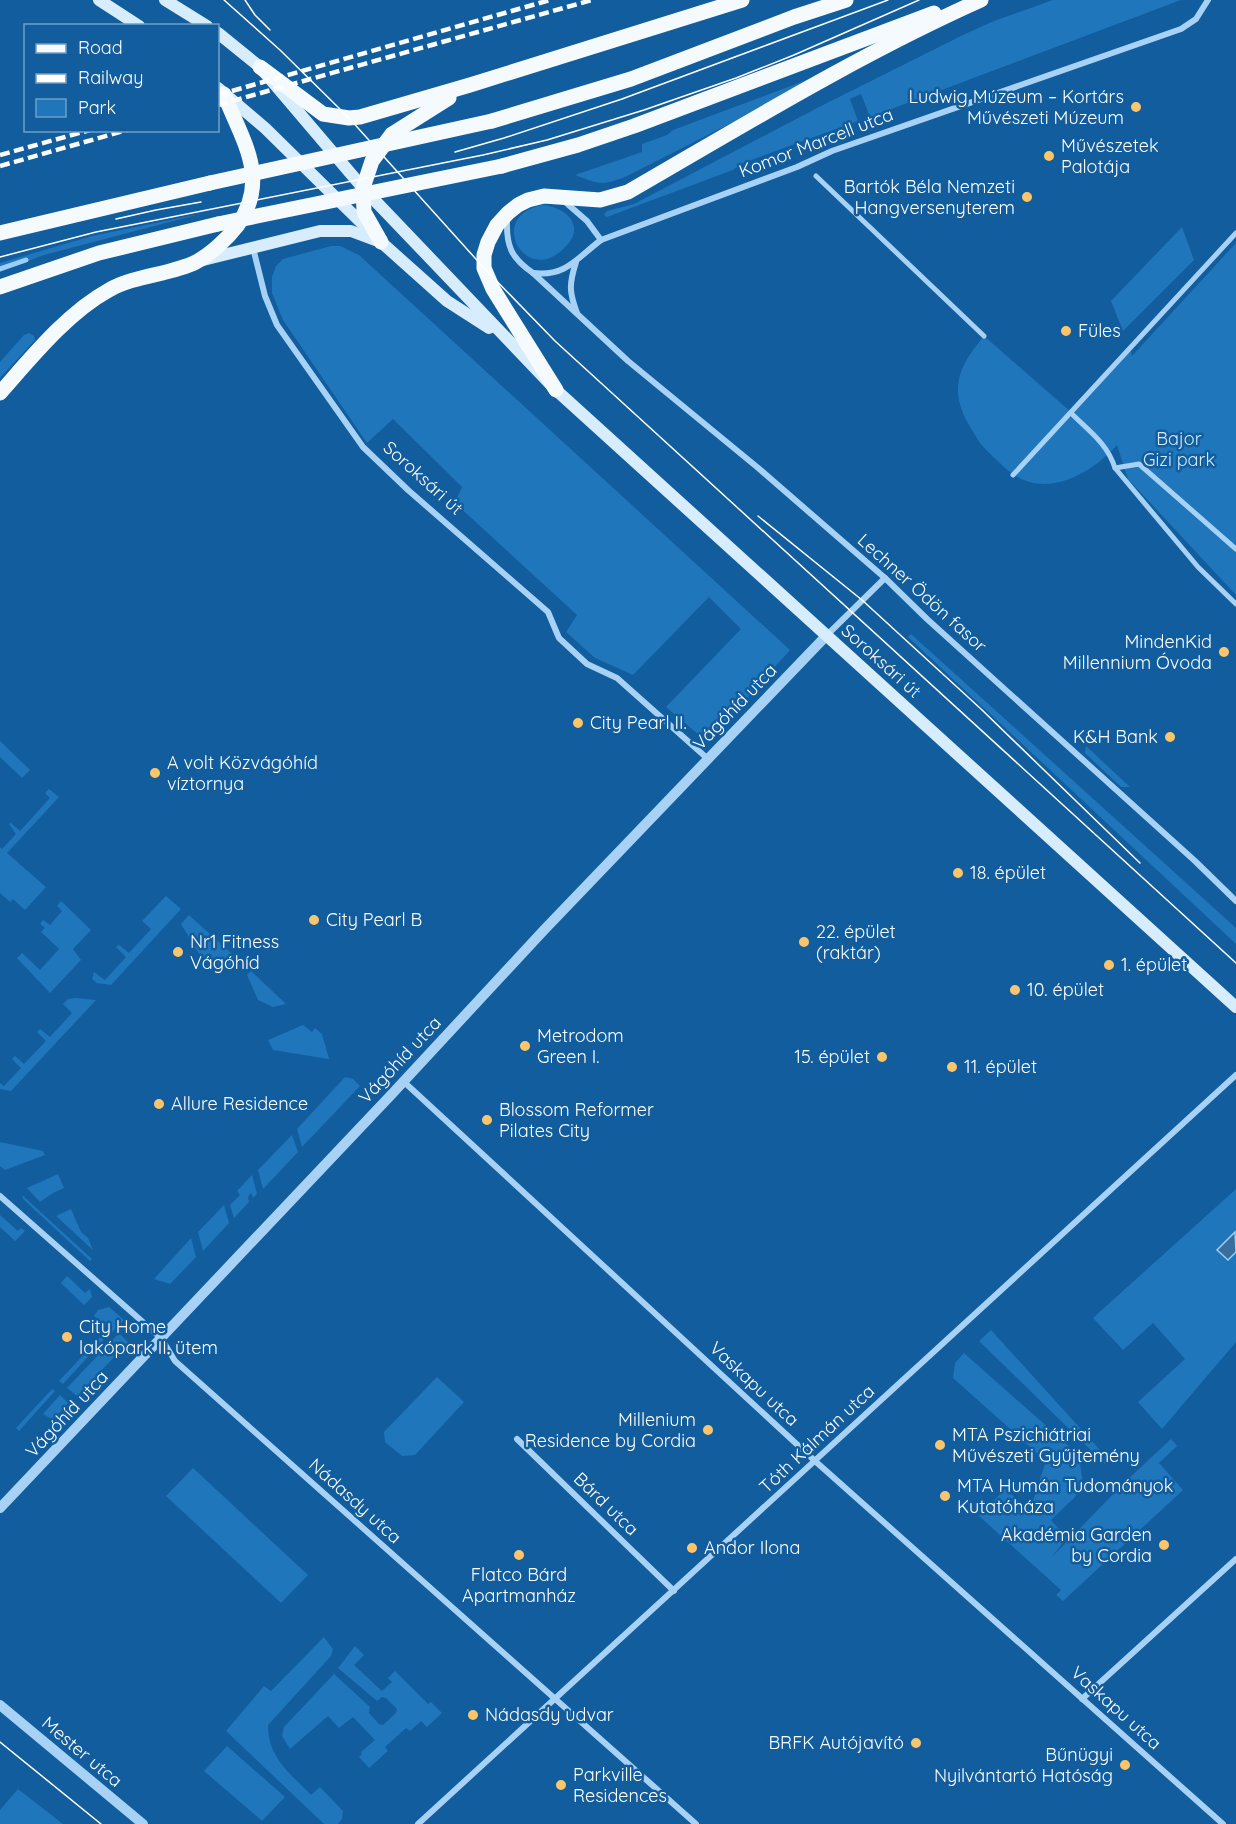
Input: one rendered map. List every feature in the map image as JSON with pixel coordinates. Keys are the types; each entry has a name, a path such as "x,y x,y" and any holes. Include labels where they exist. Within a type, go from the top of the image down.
{"main road":[{"path":"99,0 136,24"},
{"path":"165,0 204,24"},
{"path":"260,67 323,114 349,118 470,86 742,0"},
{"path":"0,233 210,183 492,122 631,79 794,17 846,0"},
{"path":"0,287 99,253 218,224 502,166 579,145 971,0"},
{"path":"556,390 493,289 484,268 484,255 488,242 508,213 528,200 544,196 600,200 628,192 812,86 949,14 981,0"},
{"name":"Soroksári út","path":"219,34 260,67 363,188 556,390 1236,1007"},
{"path":"381,242 364,212 363,188 372,161 392,134 416,117 470,86"},
{"path":"196,262 228,238 250,203 254,188 249,155 221,91"},
{"name":"Soroksári út","path":"221,91 265,128 381,242 447,302 505,339"},
{"path":"0,393 48,338 89,303 110,289 196,262 320,231 351,231 381,242"}],"street":[{"name":"Komor Marcell utca","path":"533,273 547,275 560,271 576,262 601,240 797,167 832,151 1182,29 1196,20 1208,0"},
{"path":"816,176 984,336"},
{"path":"558,196 587,221 601,240"},
{"name":"Lechner Ödön fasor","path":"508,213 507,236 511,252 521,265 533,273 628,361 757,467 885,578 1187,853 1236,901"},
{"path":"1013,475 1236,233"},
{"name":"Soroksári út","path":"253,248 265,296 277,325 363,447 408,490 548,612 559,638 587,664 617,678 708,759"},
{"path":"576,262 571,279 570,295 579,316"},
{"path":"1071,413 1105,446 1115,468 1198,567 1236,604"},
{"path":"1115,468 1139,464 1236,549"},
{"path":"826,636 885,578"},
{"name":"Vágóhíd utca","path":"0,1508 544,930 826,636"},
{"name":"Tóth Kálmán utca","path":"418,1824 1236,1075"},
{"name":"Vaskapu utca","path":"403,1081 815,1461 1223,1824"},
{"name":"Nádasdy utca","path":"0,1196 160,1338 175,1361 696,1824"},
{"name":"Bárd utca","path":"518,1439 674,1591"},
{"path":"1083,1699 1236,1559"},
{"name":"Mester utca","path":"0,1705 143,1824"}],"green space":[{"path":"1053,0 1181,0 870,117 861,94 850,99 858,121 743,163 733,170 607,217 604,215 607,211 634,204 965,34"},
{"path":"823,74 826,75 625,177 600,183 575,175 642,152 642,144 667,135 673,130"},
{"path":"543,205 565,213 573,223 574,230 573,237 568,244 553,257 539,260 527,256 518,247 514,235 516,222 525,212"},
{"path":"204,213 44,255 0,272 0,263 92,236"},
{"path":"1182,227 1194,260 1123,331 1111,301"},
{"name":"Bajor Gizi park","path":"1236,243 1236,595 1128,479 1117,445 1096,464 1069,479 1041,484 1027,481 1007,470 980,443 963,413 958,388 963,367 984,336 1071,412 1130,347 1132,356"},
{"path":"331,246 340,246 359,255 790,650 717,732 699,735 666,707 741,629 709,597 633,675 595,658 566,632 577,615 455,503 462,487 393,419 367,443 283,320 272,293 272,277 276,266 283,259"},
{"path":"29,333 34,336 35,340 0,378 0,362 24,335"},
{"path":"911,634 1236,928 1236,944 908,637"},
{"path":"0,741 30,770 22,778 0,757"},
{"path":"1086,746 1130,787 1121,787 1085,753"},
{"path":"49,789 59,797 7,853 46,887 25,910 13,899 10,902 0,893 0,847 2,849 16,834 9,824 11,823 20,831 50,798 45,793"},
{"path":"166,896 181,909 111,985 97,983 92,979 94,972 105,980 126,957 116,947 119,945 129,953 151,929 142,921"},
{"path":"61,901 91,930 73,949 81,960 50,993 17,958 22,953 40,970 59,949 41,932 45,928 40,924 43,920 50,925 62,911 57,906"},
{"path":"189,915 243,964 240,969 203,960 181,924"},
{"path":"251,971 286,1004 273,1007 258,1000 247,975"},
{"path":"68,999 96,1000 11,1091 0,1089 0,1083 4,1086 21,1068 12,1059 15,1056 24,1064 46,1041 37,1032 40,1029 50,1037 72,1013 63,1004"},
{"path":"303,1025 312,1032 315,1028 322,1034 329,1059 273,1050 268,1040"},
{"path":"345,1077 353,1079 360,1086 302,1147 297,1129"},
{"path":"292,1135 298,1152 263,1189 258,1170"},
{"path":"0,1142 43,1151 45,1155 5,1170 0,1166"},
{"path":"58,1174 64,1188 40,1202 27,1188"},
{"path":"252,1175 257,1194 253,1198 251,1193 248,1197 249,1202 234,1218 230,1205 240,1195 237,1191"},
{"path":"1236,1189 1236,1342 1162,1429 1138,1402 1185,1359 1153,1323 1123,1350 1093,1318"},
{"path":"22,1195 92,1259 90,1261 23,1199"},
{"path":"224,1205 229,1223 203,1251 198,1232"},
{"path":"71,1209 81,1232 88,1238 93,1250 56,1216"},
{"path":"0,1215 18,1231 21,1228 25,1231 15,1241 0,1227"},
{"path":"191,1238 196,1257 170,1284 154,1279"},
{"path":"67,1276 85,1293 90,1289 92,1297 84,1305 61,1283"},
{"path":"109,1307 124,1320 112,1332 94,1316 98,1310"},
{"path":"991,1330 1109,1460 1105,1464 979,1341"},
{"path":"119,1333 129,1343 128,1348 126,1350 123,1348 77,1396 67,1388"},
{"path":"103,1334 107,1336 63,1384 59,1381"},
{"path":"964,1353 1079,1455 1083,1485 1074,1498 1051,1520 1067,1538 1051,1558 1125,1482 1171,1439 1177,1446 1159,1463 1183,1490 1063,1601 1056,1595 1061,1590 979,1516 1005,1489 1030,1510 1046,1461 953,1378 955,1363"},
{"path":"437,1377 464,1402 415,1455 402,1456 385,1442 384,1432"},
{"path":"52,1389 55,1391 19,1431 16,1428"},
{"path":"60,1395 68,1403 53,1420 43,1414"},
{"path":"193,1468 308,1575 281,1603 166,1496"},
{"path":"324,1637 333,1649 331,1656 268,1725 272,1747 288,1772 311,1795 320,1787 343,1811 342,1819 338,1824 324,1824 226,1731 264,1686 271,1691"},
{"path":"355,1646 364,1655 354,1665 382,1691 392,1682 388,1678 395,1671 428,1704 431,1702 442,1713 427,1727 421,1721 410,1731 406,1728 385,1747 388,1751 369,1768 359,1757 361,1752 375,1740 353,1717 339,1728 328,1716 290,1749 282,1736 284,1727 334,1674 370,1707 369,1713 379,1724 383,1725 396,1713 397,1709 386,1698 382,1697 377,1701 338,1668"},
{"path":"227,1746 285,1797 262,1821 204,1771"},
{"path":"18,1789 63,1824 0,1824 0,1810"}],"shaded area":[{"path":"1235,1232 1236,1252 1228,1260 1217,1250"}],"waterway":[{"path":"0,269 26,260"}],"tram line":[{"path":"224,0 280,50 349,118 484,268 555,341 1236,963"},
{"path":"245,0 255,15 270,30"},
{"path":"455,152 622,99 888,0"},
{"path":"0,257 96,232 483,155 547,140 736,78 919,0"},
{"path":"116,219 201,202"},
{"path":"758,516 862,600 981,709 1140,863"},
{"path":"0,1742 101,1824"}],"railway":[{"path":"219,95 550,0"},
{"path":"219,105 592,0"},
{"path":"0,155 83,132"},
{"path":"0,166 120,132"}],"place":[{"name":"Ludwig Múzeum – Kortárs Művészeti Múzeum","path":"1136,107"},
{"name":"Művészetek Palotája","path":"1049,156"},
{"name":"Bartók Béla Nemzeti Hangversenyterem","path":"1027,197"},
{"name":"Füles","path":"1066,331"},
{"name":"MindenKid Millennium Óvoda","path":"1224,652"},
{"name":"City Pearl II.","path":"578,723"},
{"name":"K&H Bank","path":"1170,737"},
{"name":"A volt Közvágóhíd víztornya","path":"155,773"},
{"name":"18. épület","path":"958,873"},
{"name":"City Pearl B","path":"314,920"},
{"name":"22. épület (raktár)","path":"804,942"},
{"name":"Nr1 Fitness Vágóhíd","path":"178,952"},
{"name":"1. épület","path":"1109,965"},
{"name":"10. épület","path":"1015,990"},
{"name":"Metrodom Green I.","path":"525,1046"},
{"name":"15. épület","path":"882,1057"},
{"name":"11. épület","path":"952,1067"},
{"name":"Allure Residence","path":"159,1104"},
{"name":"Blossom Reformer Pilates City","path":"487,1120"},
{"name":"City Home lakópark II. ütem","path":"67,1337"},
{"name":"Millenium Residence by Cordia","path":"708,1430"},
{"name":"MTA Pszichiátriai Művészeti Gyűjtemény","path":"940,1445"},
{"name":"MTA Humán Tudományok Kutatóháza","path":"945,1496"},
{"name":"Akadémia Garden by Cordia","path":"1164,1545"},
{"name":"Andor Ilona","path":"692,1548"},
{"name":"Flatco Bárd Apartmanház","path":"519,1555"},
{"name":"Nádasdy udvar","path":"473,1715"},
{"name":"BRFK Autójavító","path":"916,1743"},
{"name":"Bűnügyi Nyilvántartó Hatóság","path":"1125,1765"},
{"name":"Parkville Residences","path":"561,1785"}]}
